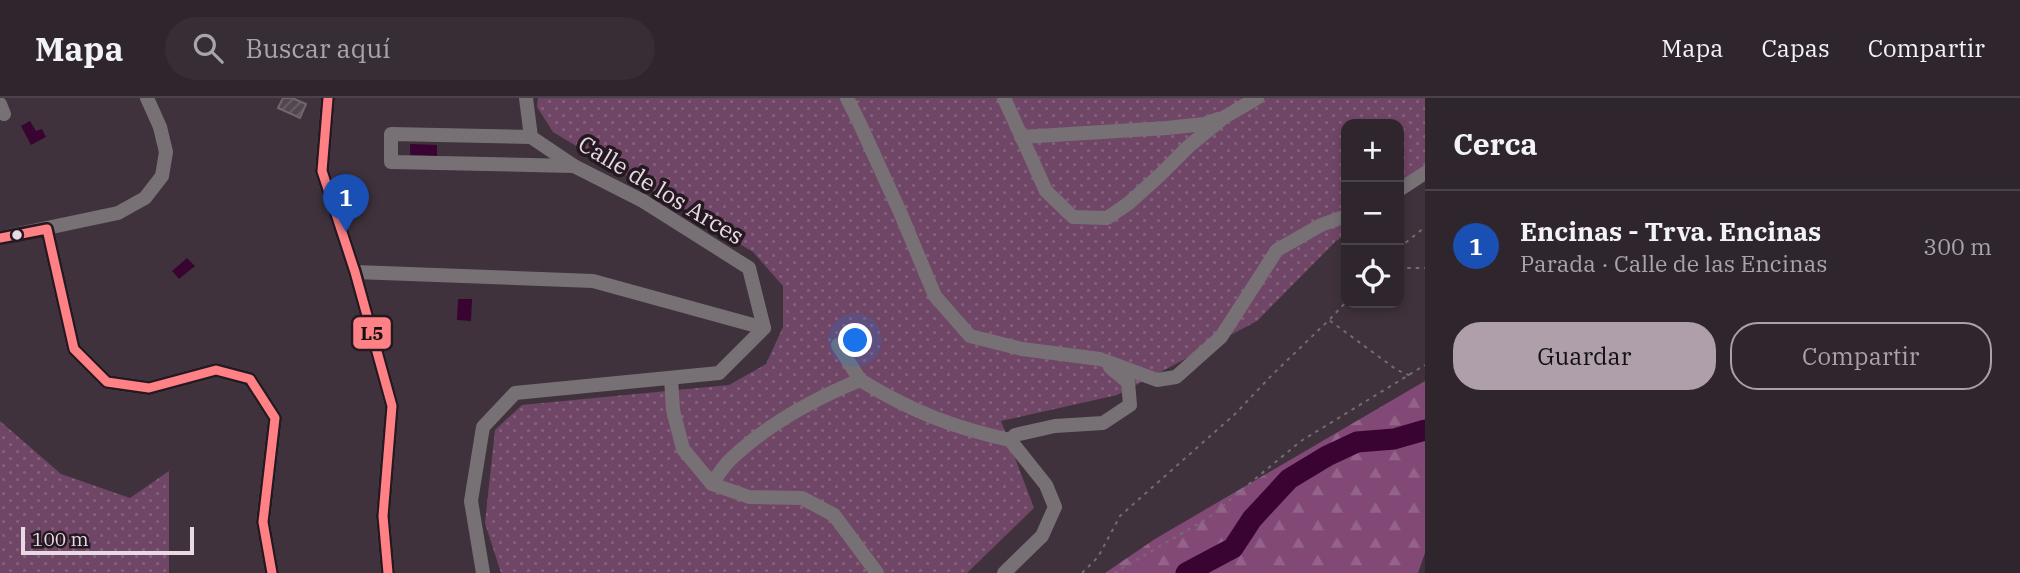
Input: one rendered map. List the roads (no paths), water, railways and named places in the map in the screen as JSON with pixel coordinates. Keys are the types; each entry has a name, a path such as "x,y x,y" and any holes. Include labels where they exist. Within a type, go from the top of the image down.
{"street":[{"path":"0,238 118,213 145,198 162,176 166,152 160,127 147,98"},
{"path":"328,98 322,171 355,272 392,406 383,516 388,573"},
{"path":"526,98 531,137 391,134 391,162 574,166"},
{"path":"847,98 885,178 935,296 971,336 1021,349 1100,359 1157,380 1176,377 1221,337 1277,250 1321,225 1341,218"},
{"path":"1004,98 1046,191 1073,217 1107,218 1129,203 1223,118 1257,98"},
{"path":"1021,137 1167,128 1203,124 1223,118"},
{"name":"Calle de los Arces","path":"531,137 574,166 643,201 749,268 764,328"},
{"path":"1404,187 1425,173"},
{"path":"47,229 74,349 107,382 149,388 216,370 250,379 275,418 263,522 272,573"},
{"path":"355,272 593,281 764,328 719,373 515,393 483,427 471,500 483,573"},
{"path":"838,345 859,380 897,402 944,423 1010,440 1046,485 1055,507 1042,536 1004,573"},
{"path":"1010,440 1015,435 1055,426 1103,424 1130,405 1128,382 1100,359"},
{"path":"671,378 673,410 683,449 712,484 749,497 802,498 834,515 877,573"},
{"path":"712,484 730,459 770,426 830,392 859,380"}],"waterway":[{"path":"1186,573 1233,548 1252,519 1289,479 1327,456 1357,442 1394,439 1425,430"}],"place":[{"name":"Encinas - Trva. Encinas","path":"346,232"}]}
